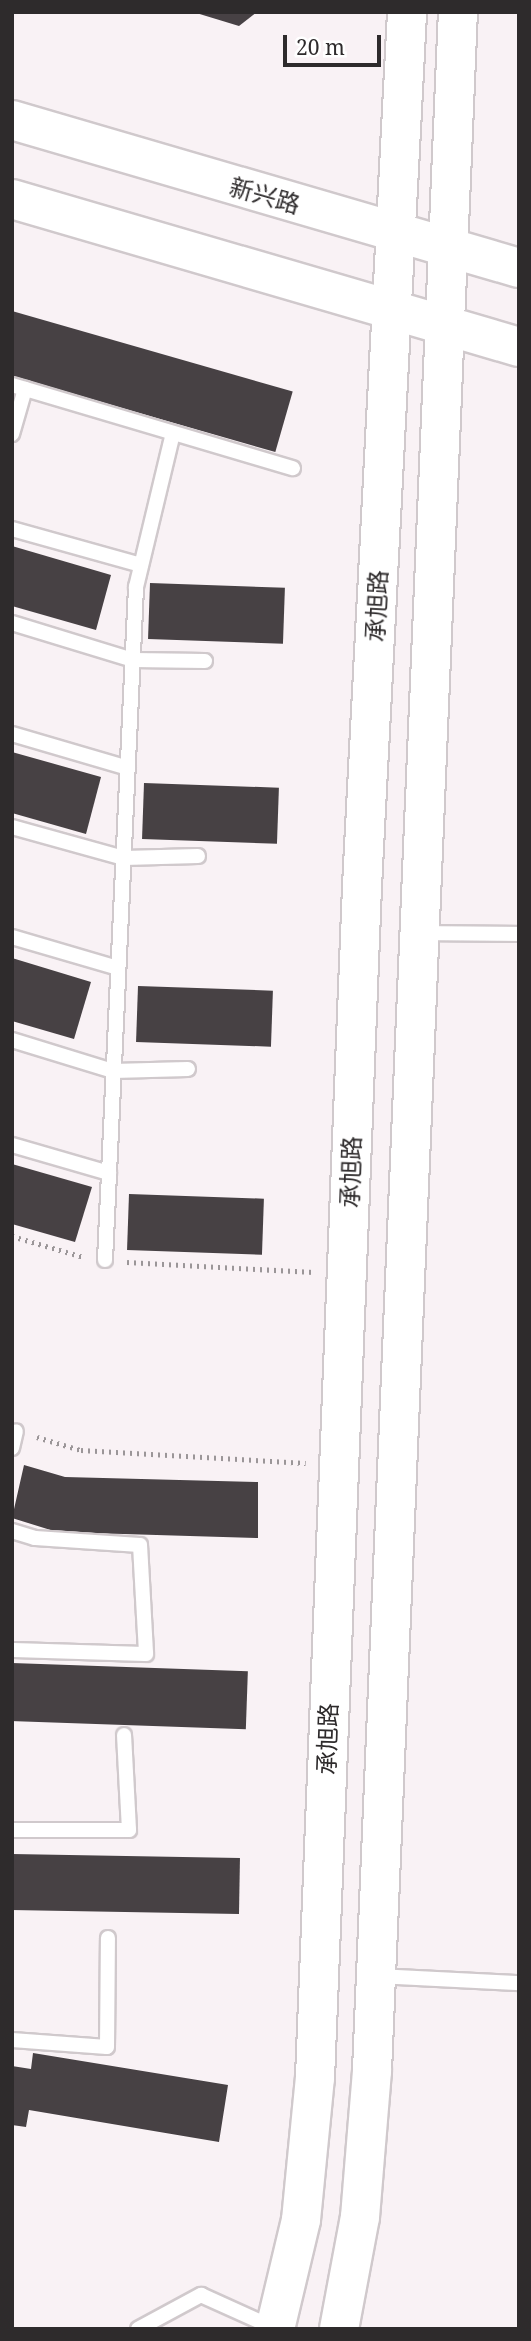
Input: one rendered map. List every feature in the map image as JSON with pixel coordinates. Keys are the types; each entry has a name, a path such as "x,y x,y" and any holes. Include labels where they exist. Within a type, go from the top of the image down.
{"main road":[{"name":"承旭路","path":"275,2329 296,2244 310,2141 346,1273 390,310 399,234 407,12"},
{"path":"339,2329 360,2217 374,1976 458,12"},
{"name":"新兴路","path":"12,120 519,268"},
{"path":"12,199 519,347"}],"lane":[{"path":"12,434 19,387 293,468"},
{"path":"105,1260 133,660 141,565 173,433"},
{"path":"12,529 141,565"},
{"path":"12,623 133,660 205,661"},
{"path":"12,734 128,768"},
{"path":"12,827 124,858 198,856"},
{"path":"419,933 519,934"},
{"path":"12,937 118,968"},
{"path":"12,1040 114,1071 188,1069"},
{"path":"12,1144 109,1173"},
{"path":"12,1448 16,1432"},
{"path":"12,1531 35,1538 140,1545 146,1654 12,1650"},
{"path":"12,1830 129,1830 124,1735"},
{"path":"12,2040 107,2047 108,1938"},
{"path":"374,1976 519,1983"},
{"path":"138,2329 201,2295 275,2329"}],"path":[{"path":"12,1236 105,1260 346,1273"},
{"path":"16,1432 81,1450 254,1463 338,1462"}],"building":[{"path":"193,12 257,12 239,26"},
{"path":"12,311 293,391 275,452 12,377"},
{"path":"12,546 111,575 96,630 12,606"},
{"path":"150,583 285,588 283,644 148,639"},
{"path":"12,752 101,777 86,834 12,813"},
{"path":"144,783 279,788 277,844 142,839"},
{"path":"12,958 91,982 74,1039 12,1021"},
{"path":"138,986 273,991 271,1047 136,1042"},
{"path":"12,1164 92,1187 75,1242 12,1224"},
{"path":"129,1194 264,1199 262,1255 127,1250"},
{"path":"24,1465 65,1477 258,1482 258,1538 57,1532 12,1518"},
{"path":"12,1663 248,1671 246,1729 12,1721"},
{"path":"12,1854 240,1858 239,1914 12,1910"},
{"path":"33,2053 228,2085 219,2142 29,2110 26,2127 12,2125 12,2066 31,2069"}]}
